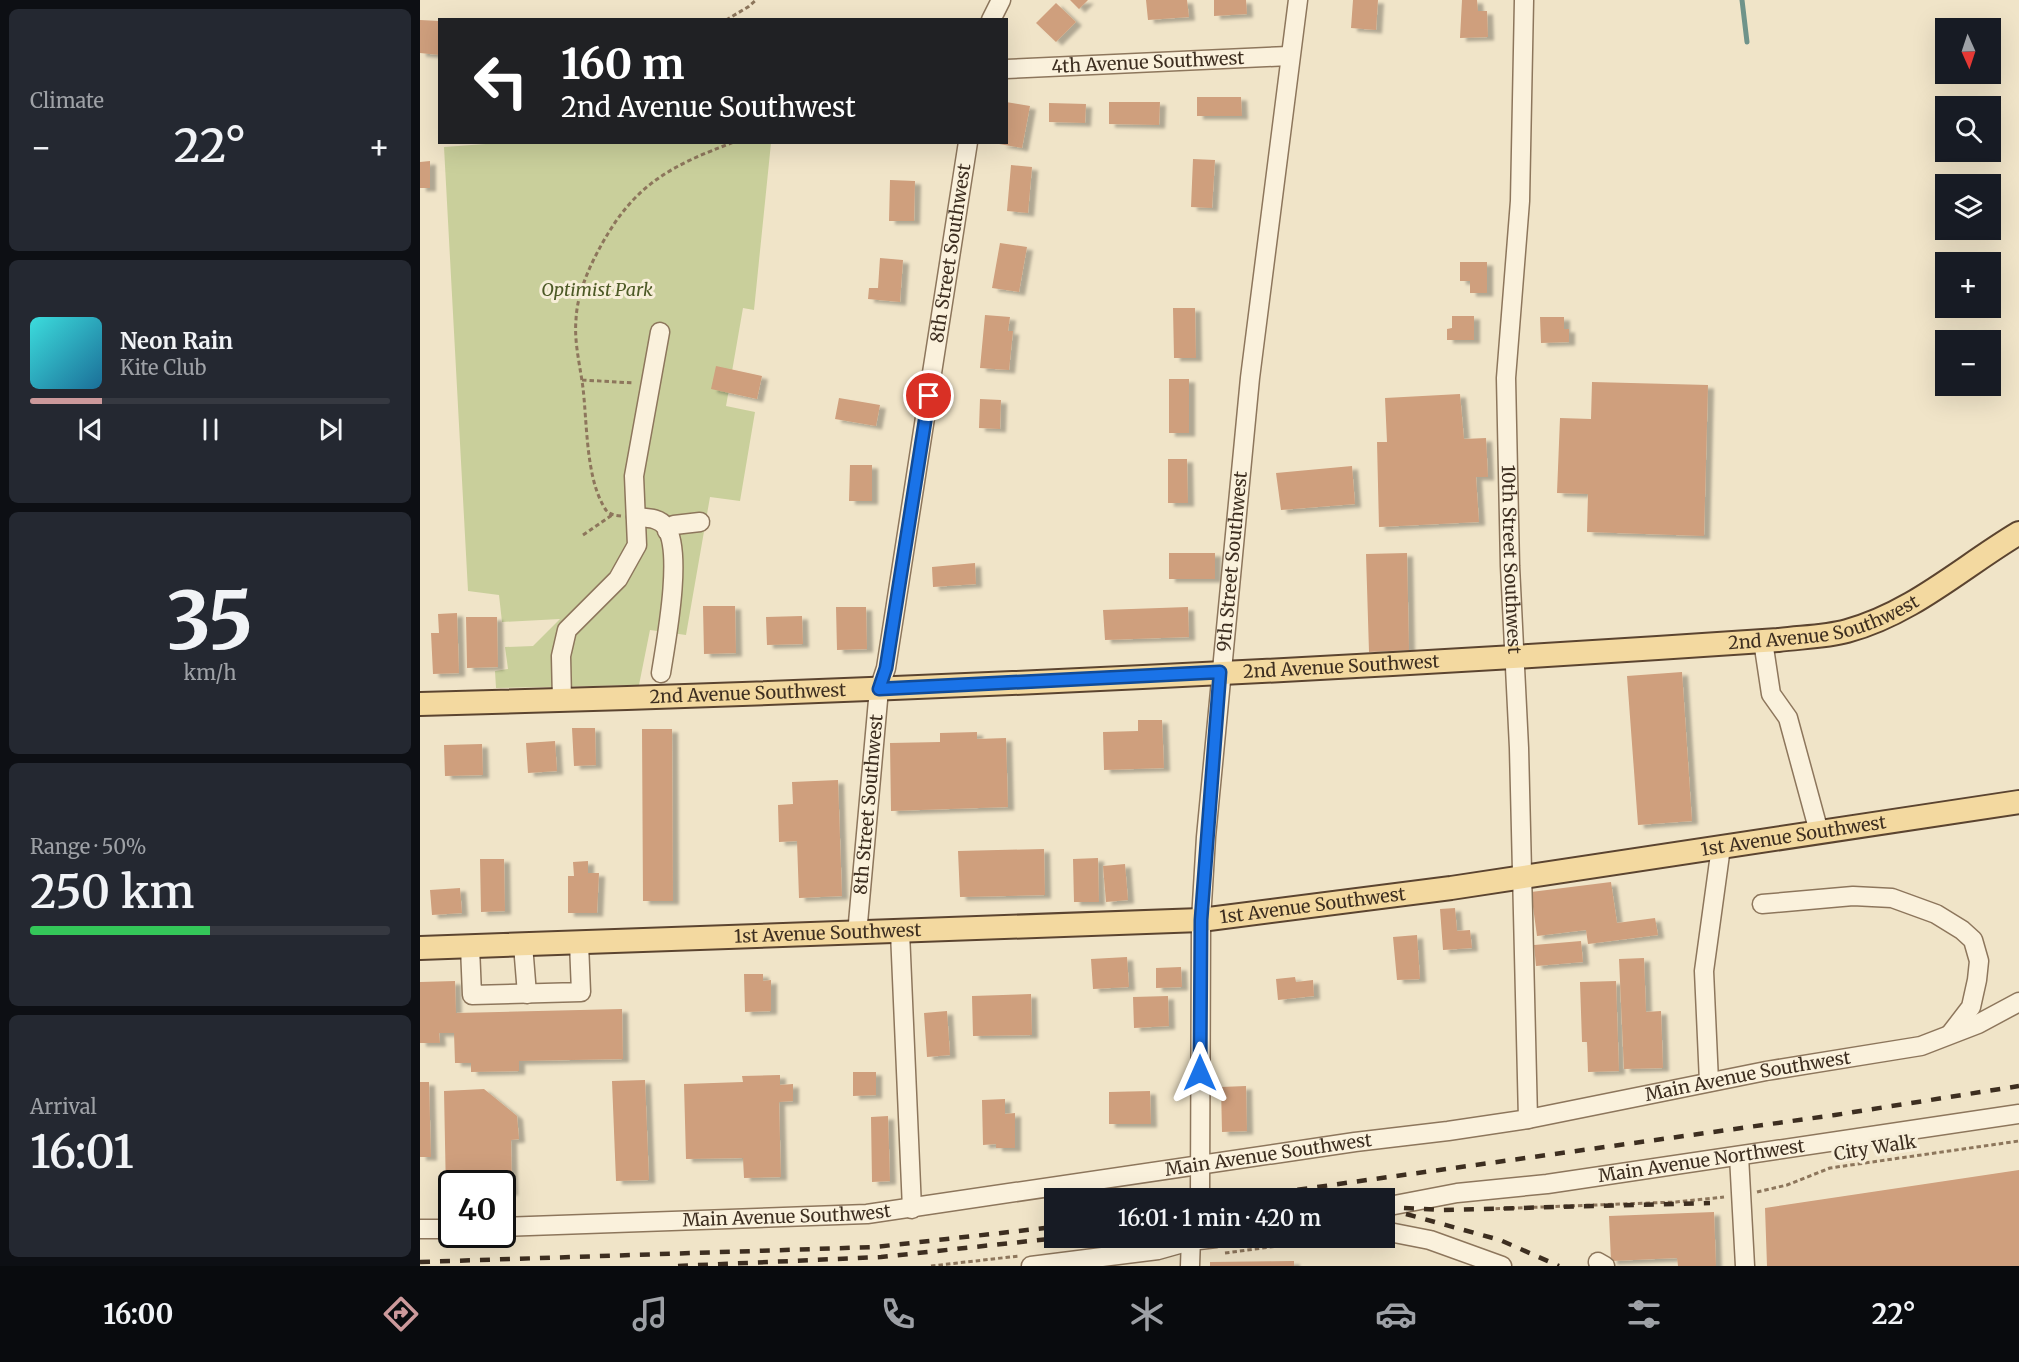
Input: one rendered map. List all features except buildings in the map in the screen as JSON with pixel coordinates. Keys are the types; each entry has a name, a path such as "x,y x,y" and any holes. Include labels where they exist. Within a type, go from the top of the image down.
{"main road":[{"name":"2nd Avenue Southwest","path":"420,704 879,689 1220,672 1763,641 1838,633 1883,619 1915,604 1984,554 2019,533"},
{"name":"1st Avenue Southwest","path":"420,948 1201,920 1522,877 2019,802"}],"street":[{"path":"992,18 1001,0"},
{"name":"9th Street Southwest","path":"1200,1188 1201,920 1220,672 1250,378 1289,56 1298,0"},
{"name":"10th Street Southwest","path":"1524,0 1520,201 1506,378 1528,1119"},
{"name":"4th Avenue Southwest","path":"1008,69 1289,56"},
{"name":"8th Street Southwest","path":"857,934 879,689 886,668 968,144"},
{"path":"562,700 561,656 567,630 618,579 637,545 634,476 660,332"},
{"path":"636,517 655,519 665,525 667,531 672,568 672,600 661,673"},
{"path":"667,531 674,525 700,522"},
{"path":"1763,641 1771,694 1788,718 1819,832"},
{"path":"1709,1082 1704,971 1721,847"},
{"path":"1762,904 1853,896 1892,898 1936,914 1962,930 1973,940 1979,961 1977,980 1971,1007 1950,1035"},
{"path":"900,932 912,1209"},
{"path":"470,946 472,995 581,992 579,943"},
{"path":"523,945 527,993"},
{"name":"Main Avenue Southwest","path":"516,1227 867,1214 1201,1164 1528,1119 1709,1082 1921,1046 1950,1035 2019,1002"},
{"name":"Main Avenue Northwest","path":"1395,1205 1457,1193 1547,1184 2019,1114"},
{"path":"1739,1156 1745,1266"},
{"path":"420,1229 438,1229"},
{"path":"1395,1234 1430,1240 1502,1266"},
{"path":"1031,1266 1144,1259 1169,1248"},
{"path":"1190,1248 1190,1266"}],"path":[{"path":"730,18 748,8 756,0"},
{"path":"612,515 603,506 593,474 576,341 578,303 593,262 614,224 627,207 666,171 684,161 729,144"},
{"path":"582,380 651,384"},
{"path":"583,535 612,515 636,517"},
{"name":"City Walk","path":"1478,1209 1676,1202 1741,1194 1787,1185 1830,1168 2019,1141"}],"green space":[{"name":"Optimist Park","path":"485,144 771,144 754,310 743,308 726,406 755,412 740,501 710,497 686,635 650,630 639,685 496,688 495,671 508,669 505,647 533,646 560,619 502,622 499,595 468,591 444,147"}],"waterway":[{"path":"1742,0 1747,42"}],"railway":[{"path":"1310,1188 1835,1115 2019,1086"},
{"path":"1395,1208 1443,1210 1710,1203"},
{"path":"1406,1214 1500,1240 1559,1266"},
{"path":"420,1262 875,1247 1044,1228"},
{"path":"678,1266 881,1257 1044,1240"}],"route":[{"path":"929,396 886,668 879,689 1220,672 1201,920 1200,1073"}]}
